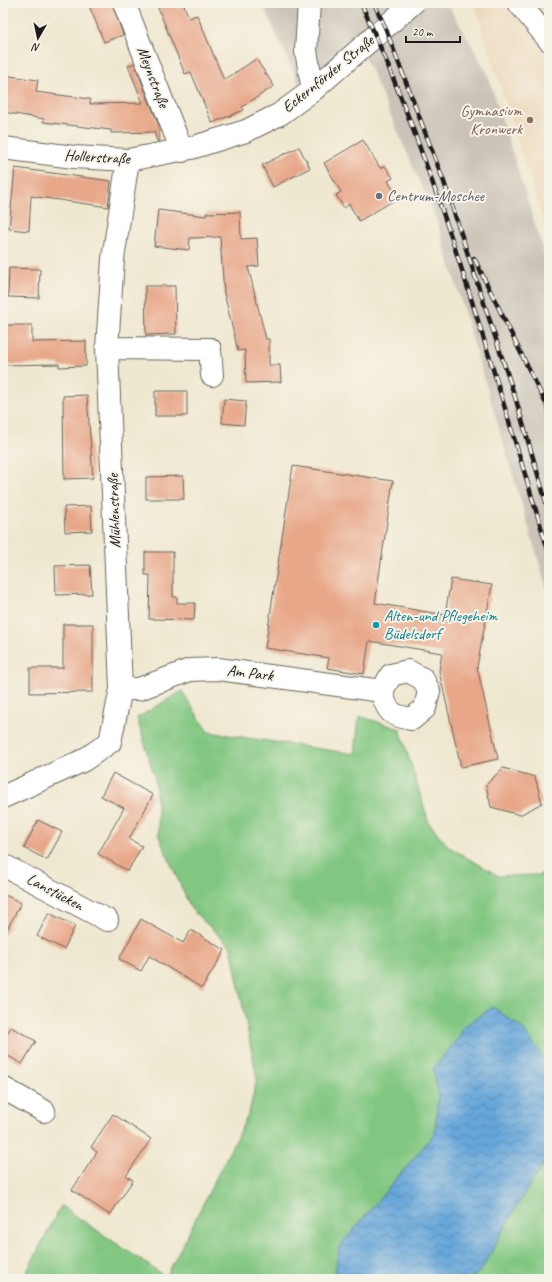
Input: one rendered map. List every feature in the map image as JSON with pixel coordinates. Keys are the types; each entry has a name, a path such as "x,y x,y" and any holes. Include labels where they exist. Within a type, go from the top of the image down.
{"street":[{"name":"Meynstraße","path":"124,3 186,150"},
{"path":"309,3 306,51 313,90"},
{"name":"Eckernförder Straße","path":"186,150 246,131 280,114 313,90 412,3"},
{"path":"519,3 549,40"},
{"name":"Hollerstraße","path":"3,148 74,157 128,160 186,150"},
{"name":"Mühlenstraße","path":"3,797 84,760 110,742 121,689 107,348 113,259 128,160"},
{"path":"107,348 210,349 212,375"},
{"name":"Am Park","path":"121,689 139,689 190,670 218,669 382,691"},
{"name":"Lanstücken","path":"3,865 107,920"},
{"path":"3,1088 44,1111"}],"shaded area":[{"path":"262,3 447,3 487,72 549,269 549,596 437,221 361,48 305,96"},
{"name":"Gymnasium Kronwerk","path":"474,3 549,3 549,238"}],"green space":[{"path":"182,691 208,732 355,754 359,716 400,729 429,823 449,847 499,876 539,875 549,869 549,1279 23,1279 61,1206 166,1277 249,1113 257,1078 231,947 191,909 159,837 155,778 137,718"}],"water":[{"path":"493,1007 522,1028 549,1065 549,1155 516,1207 481,1271 470,1279 334,1279 339,1247 435,1133 438,1095 433,1069 460,1036 463,1027"}],"building":[{"path":"88,3 112,3 123,35 104,42"},
{"path":"156,3 183,3 189,18 197,15 224,80 256,59 274,86 242,107 244,110 212,123 191,72 185,74"},
{"path":"134,63 159,126 159,141 157,141 154,132 111,133 111,130 43,122 44,119 3,112 3,75 38,80 36,92 90,99 90,104 143,103 128,66"},
{"path":"363,140 380,168 385,166 393,178 388,181 398,198 359,221 349,204 344,208 336,195 341,192 324,163"},
{"path":"299,147 310,168 273,187 262,165"},
{"path":"15,168 111,181 108,207 31,196 29,231 9,229"},
{"path":"158,210 206,216 206,213 240,212 241,239 257,238 259,266 248,267 266,339 269,339 269,365 280,365 281,382 246,383 245,350 238,351 224,293 220,237 190,238 189,250 154,246"},
{"path":"9,268 40,269 39,298 8,297"},
{"path":"145,286 175,286 176,334 146,335"},
{"path":"3,325 32,325 32,342 86,341 86,366 59,367 59,364 3,365"},
{"path":"155,391 187,391 187,416 155,416"},
{"path":"87,395 93,478 64,479 63,396"},
{"path":"224,399 246,401 244,425 222,423"},
{"name":"Alten-und Pflegeheim Büdelsdorf","path":"293,466 393,481 375,603 445,615 451,579 492,585 477,667 498,759 461,767 439,671 442,653 369,641 364,674 327,668 329,658 265,648"},
{"path":"183,476 184,499 146,499 146,477"},
{"path":"91,506 92,531 65,532 64,507"},
{"path":"145,552 173,552 173,597 177,597 177,603 195,603 194,620 149,619 150,575 145,575"},
{"path":"90,565 92,594 56,595 55,566"},
{"path":"63,624 93,624 93,692 30,693 30,668 63,668"},
{"path":"503,768 535,777 542,803 520,815 491,807 486,785"},
{"path":"113,773 153,795 129,839 142,846 128,871 98,854 124,808 101,796"},
{"path":"38,820 62,832 47,860 24,848"},
{"path":"3,894 21,903 3,937"},
{"path":"49,913 75,926 64,949 37,936"},
{"path":"141,919 183,943 191,930 225,950 202,988 149,956 141,971 119,959"},
{"path":"11,1027 36,1041 22,1064 3,1053 3,1040"},
{"path":"113,1114 151,1139 126,1176 133,1180 110,1215 72,1190 97,1152 91,1147"}],"waterway":[{"path":"543,1279 549,1273"}],"railway":[{"path":"361,3 390,70 441,206 486,345 549,553"},
{"path":"374,3 385,27 444,182 516,400 549,512"},
{"path":"474,258 549,410"}],"place":[{"name":"Gymnasium Kronwerk","path":"530,120"},
{"name":"Centrum-Moschee","path":"379,196"},
{"name":"Alten-und Pflegeheim Büdelsdorf","path":"376,625"}]}
